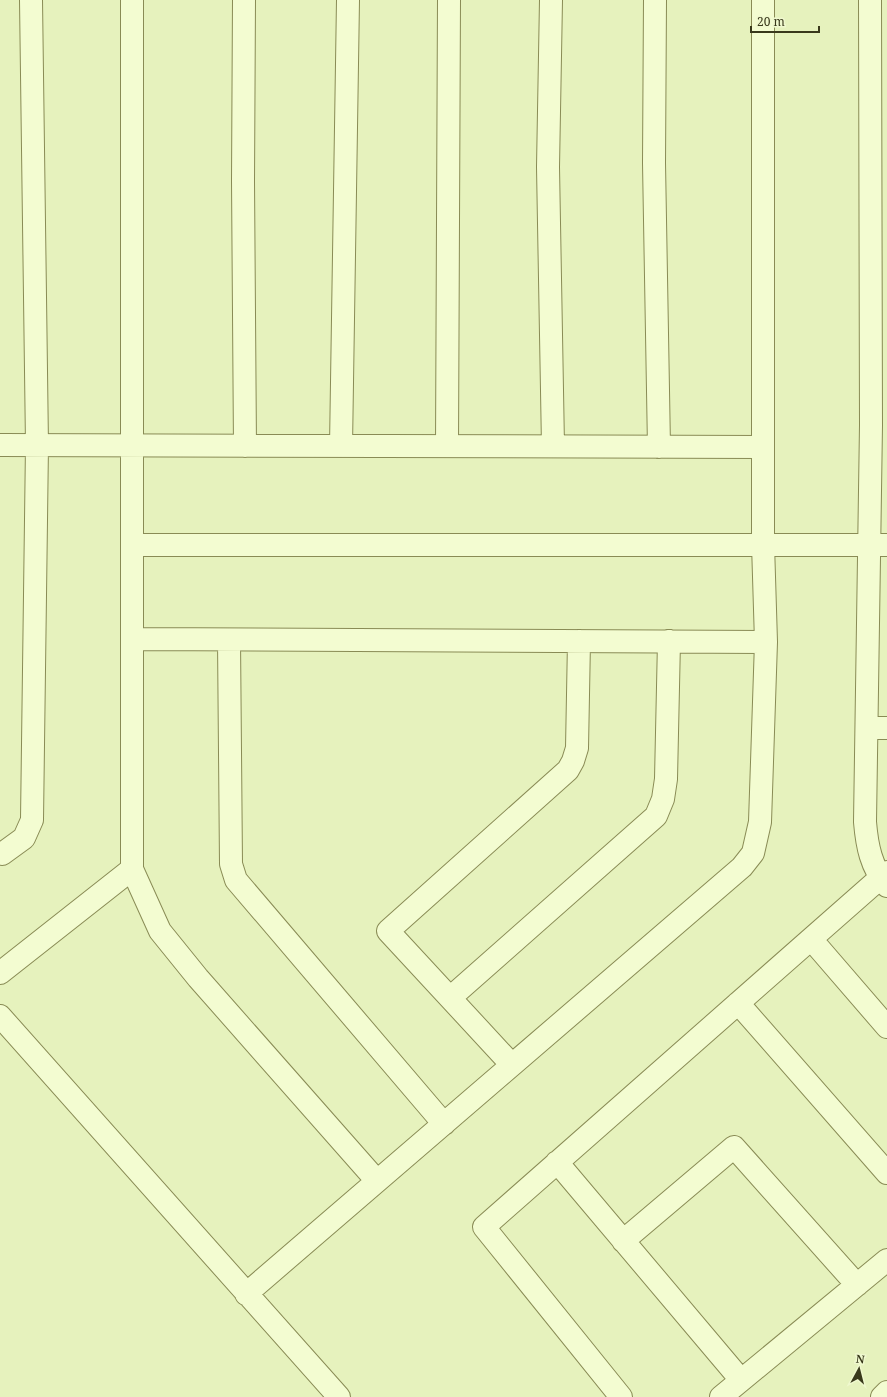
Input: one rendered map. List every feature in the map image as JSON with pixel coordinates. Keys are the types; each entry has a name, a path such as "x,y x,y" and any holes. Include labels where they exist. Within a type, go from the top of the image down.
{"street":[{"path":"2,854 24,838 32,820 37,445 31,0"},
{"path":"132,0 132,869 160,931 198,978 377,1181"},
{"path":"244,0 243,181 245,446"},
{"path":"341,446 348,0"},
{"path":"447,446 448,0"},
{"path":"551,0 548,167 553,446"},
{"path":"655,0 654,163 659,447"},
{"path":"246,1294 742,868 753,853 760,822 766,642 763,544 763,0"},
{"path":"621,1397 484,1227 810,939 885,879 871,859 867,842 865,822 877,728 879,425 870,0"},
{"path":"0,445 763,447"},
{"path":"132,545 878,544"},
{"path":"132,639 766,642"},
{"path":"229,640 230,864 236,880 444,1124"},
{"path":"512,1065 388,931 568,770 574,761 576,748 578,641"},
{"path":"450,998 656,816 663,800 666,779 669,641"},
{"path":"0,973 132,869"},
{"path":"810,939 887,1028"},
{"path":"738,1003 887,1173"},
{"path":"0,1016 339,1397"},
{"path":"623,1241 734,1147 857,1285"},
{"path":"557,1162 741,1380"},
{"path":"721,1397 887,1260"},
{"path":"882,1397 887,1392"}]}
